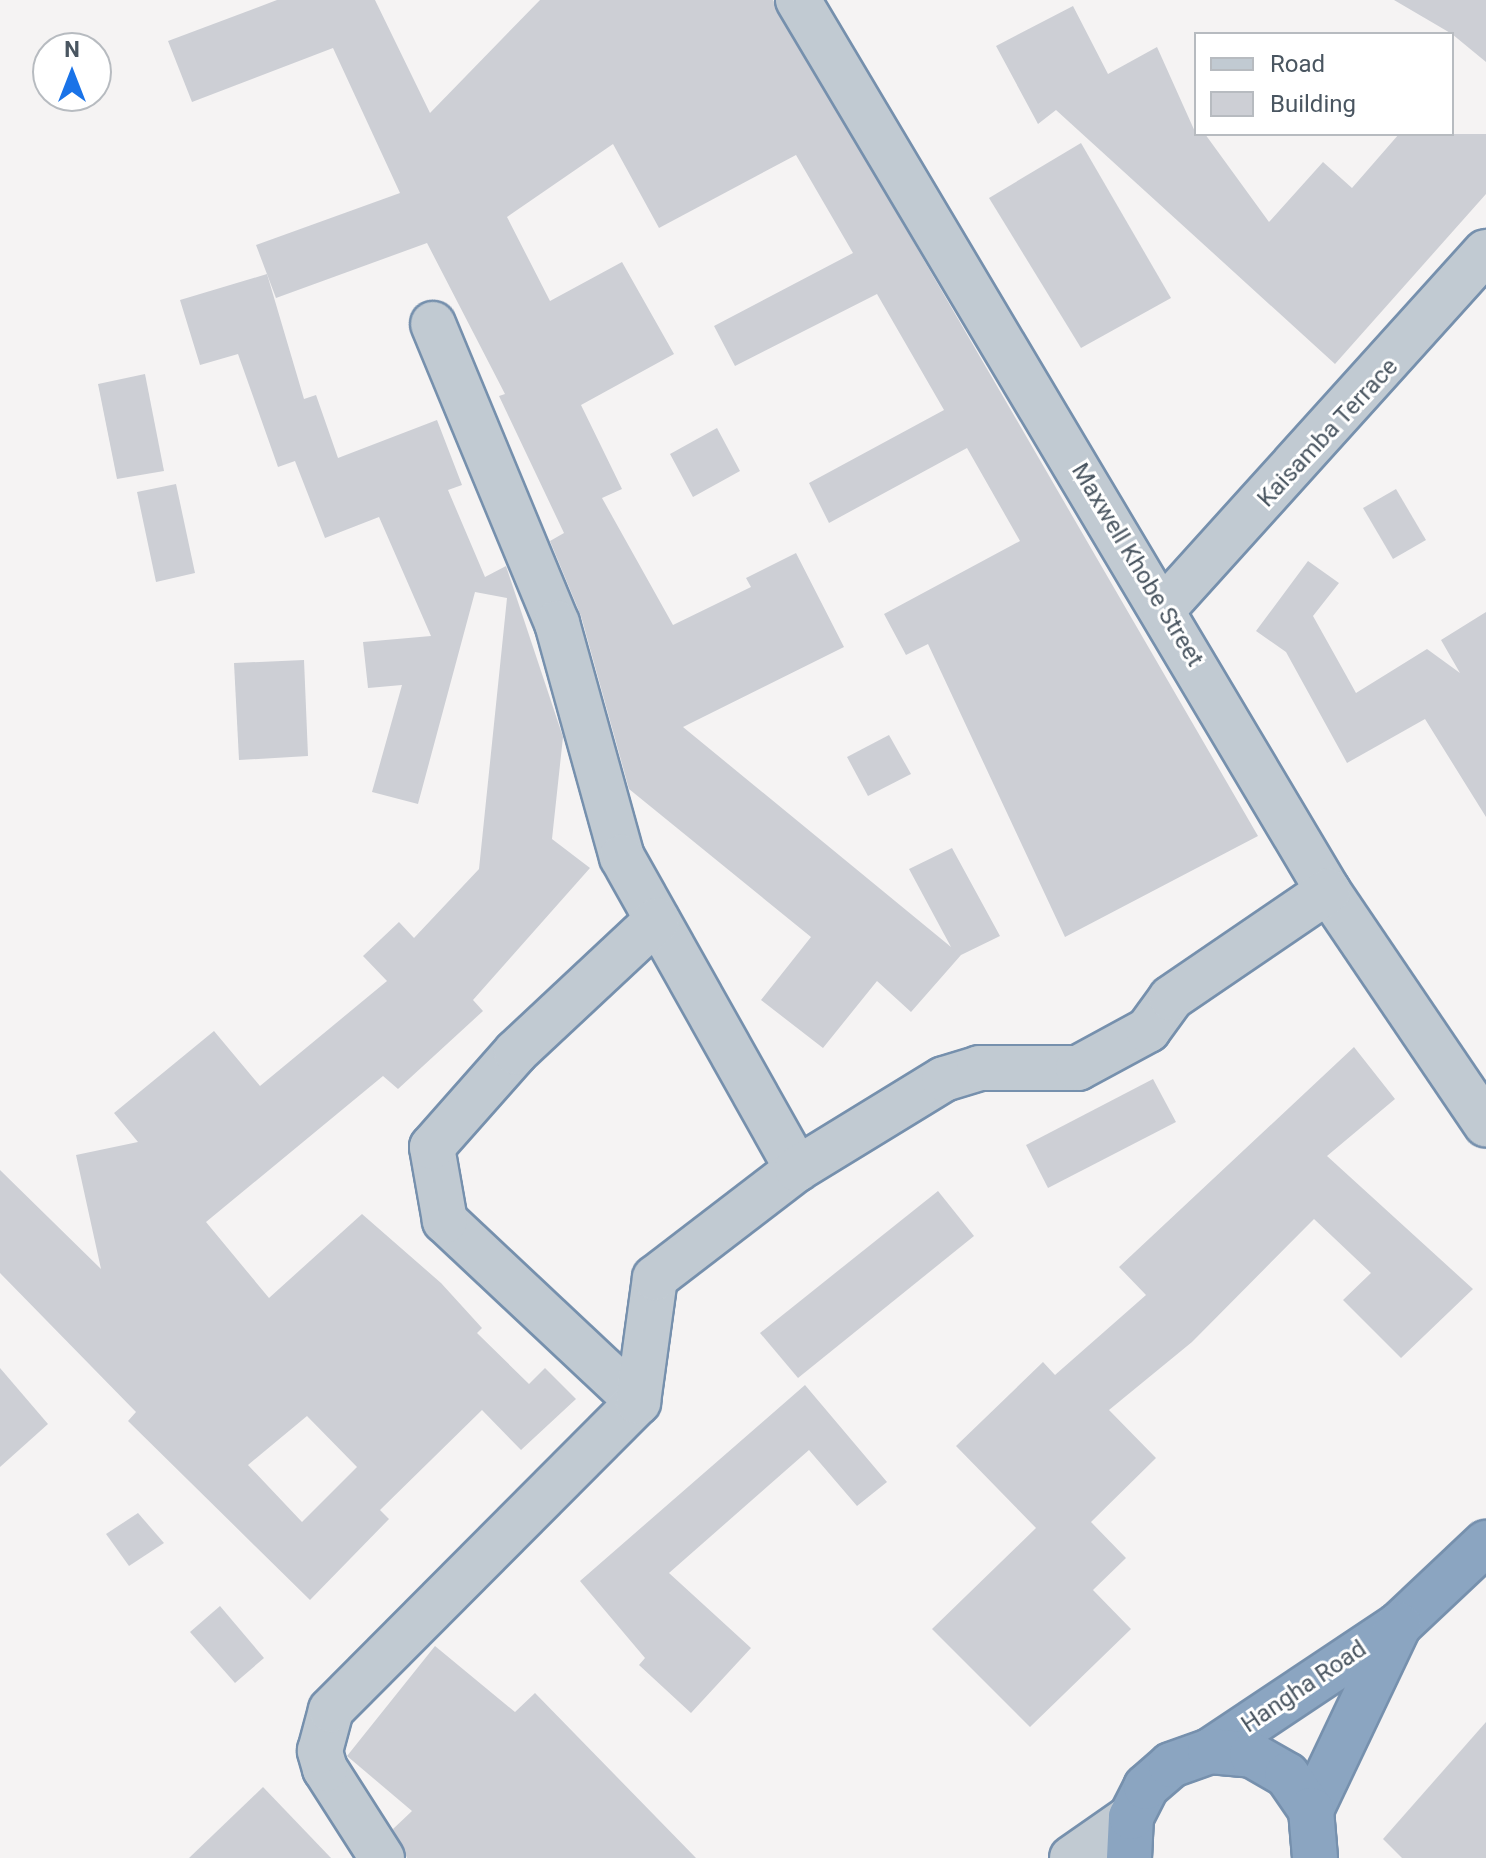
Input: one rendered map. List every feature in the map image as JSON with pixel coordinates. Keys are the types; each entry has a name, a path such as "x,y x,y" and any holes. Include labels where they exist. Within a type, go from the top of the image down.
{"highway":[{"name":"Hangha Road","path":"1130,1838 1146,1787 1171,1765 1210,1751 1399,1625 1486,1543"},
{"name":"Hangha Road","path":"1311,1810 1399,1625"},
{"path":"1210,1751 1263,1761 1287,1775 1311,1810 1315,1858"}],"street":[{"name":"Maxwell Khobe Street","path":"798,0 1164,608 1328,891 1486,1124"},
{"name":"Kaisamba Terrace","path":"1164,608 1486,252"},
{"path":"433,324 557,623 622,857 797,1169"},
{"path":"382,1858 325,1769 320,1751 331,1710 638,1402 655,1278 797,1169 944,1079 979,1068 1078,1068 1148,1030 1171,998 1328,891"},
{"path":"638,1402 445,1221 432,1147 516,1052 657,920"},
{"path":"1072,1858 1130,1838"}],"building":[{"path":"277,0 375,0 430,113 540,0 773,0 1258,836 1065,937 928,644 906,655 884,614 1020,541 967,448 829,523 809,483 944,410 877,294 735,366 714,326 853,253 796,155 659,228 613,144 507,217 550,301 622,262 674,354 581,405 622,489 602,498 673,625 751,587 746,578 796,553 844,647 683,727 951,947 909,869 952,848 1000,936 961,955 911,1012 877,981 823,1048 761,1000 811,937 629,789 581,616 550,541 564,533 499,396 505,394 427,243 276,298 256,245 400,193 333,48 192,102 168,41"},
{"path":"1394,0 1486,0 1486,62 1454,36 1454,32 1449,32"},
{"path":"1073,6 1108,74 1157,47 1194,130 1194,136 1206,136 1269,222 1323,162 1352,188 1397,136 1486,134 1486,194 1335,364 1056,110 1038,124 996,46"},
{"path":"1081,143 1171,298 1081,348 989,198"},
{"path":"267,274 304,399 316,395 338,458 437,420 462,485 448,490 485,577 506,566 563,737 552,839 590,868 473,1000 483,1011 398,1089 383,1076 206,1222 269,1298 362,1214 441,1283 482,1328 477,1333 529,1384 545,1368 576,1399 521,1450 482,1410 380,1510 389,1519 310,1600 128,1421 136,1412 0,1273 0,1170 101,1269 76,1155 138,1142 114,1113 214,1031 260,1086 387,981 363,956 399,922 414,938 479,869 507,598 475,592 418,804 372,792 402,685 368,688 363,642 431,636 379,517 325,538 295,461 278,467 238,354 200,365 180,300","holes":["307,1416 357,1467 302,1522 248,1465"]},
{"path":"145,374 164,471 117,479 98,384"},
{"path":"717,428 740,471 693,497 670,454"},
{"path":"176,484 195,573 156,582 137,492"},
{"path":"1396,489 1426,540 1393,559 1363,508"},
{"path":"1308,561 1339,583 1313,616 1356,693 1427,649 1460,673 1441,640 1486,612 1486,817 1425,719 1347,763 1286,652 1256,631"},
{"path":"304,660 308,756 239,760 234,663"},
{"path":"889,735 911,774 868,796 847,757"},
{"path":"1354,1047 1395,1099 1327,1156 1473,1289 1401,1358 1343,1300 1371,1273 1314,1219 1192,1342 1109,1410 1156,1458 1091,1522 1126,1558 1093,1590 1131,1629 1030,1727 932,1629 1036,1528 956,1446 1043,1362 1055,1375 1146,1295 1119,1267"},
{"path":"1153,1079 1176,1122 1048,1188 1026,1145"},
{"path":"938,1191 974,1236 798,1378 760,1333"},
{"path":"0,1368 48,1424 0,1467"},
{"path":"805,1385 887,1482 857,1506 809,1450 669,1573 751,1648 691,1713 639,1665 645,1658 580,1581"},
{"path":"138,1513 164,1543 129,1566 106,1534"},
{"path":"220,1606 264,1658 235,1683 190,1632"},
{"path":"435,1646 515,1712 535,1693 696,1858 407,1858 393,1829 412,1811 347,1756"},
{"path":"1486,1722 1486,1858 1402,1858 1383,1839"},
{"path":"263,1787 331,1858 189,1858"}]}
